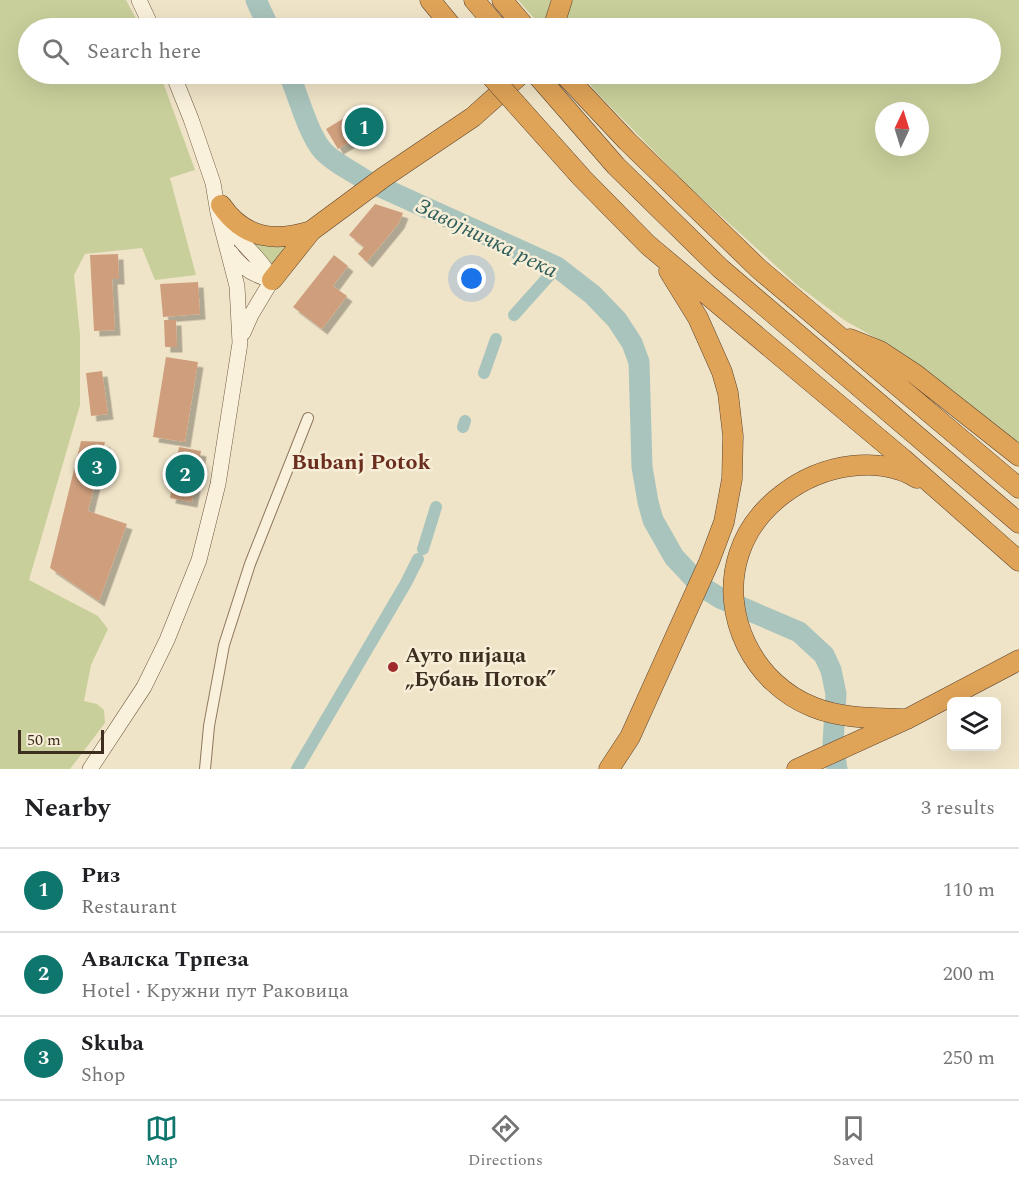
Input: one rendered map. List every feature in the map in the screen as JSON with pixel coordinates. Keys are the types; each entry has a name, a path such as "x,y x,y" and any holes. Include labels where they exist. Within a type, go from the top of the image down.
{"highway":[{"path":"430,0 445,18"},
{"path":"474,0 489,18"},
{"path":"502,0 517,18"},
{"path":"556,18 562,0"},
{"path":"498,84 582,178 648,245 1019,561"},
{"path":"272,280 311,231 384,177 473,117 511,84"},
{"path":"544,84 616,166 720,268 1019,523"},
{"path":"573,84 627,141 719,231 831,330 1019,488"},
{"path":"221,205 238,224 263,236 285,237 311,231"},
{"path":"609,769 630,737 692,602 724,522 732,479 733,436 728,393 722,372 698,318 678,285 648,245"},
{"path":"831,330 880,351 901,364 1019,456"},
{"path":"907,719 829,713 796,699 772,682 748,651 736,617 734,577 740,550 752,528 778,498 802,481 828,471 857,465 888,467 906,472 939,492"},
{"path":"797,769 907,719 1019,660"}],"main road":[{"path":"139,0 147,18"},
{"path":"177,84 233,233 260,261 272,280"},
{"path":"90,769 148,679 181,608 199,560 218,484 240,343 240,313 237,286 218,213 213,183"},
{"path":"228,248 242,266 258,277 272,280"},
{"path":"240,343 251,315 272,280"}],"street":[{"path":"205,769 209,726 224,645 250,564 308,418"}],"green space":[{"path":"0,0 126,0 136,18 18,18 18,84 164,84 195,170 170,178 196,275 155,280 142,248 85,254 74,275 80,335 80,405 29,580 98,616 108,629 91,665 84,701 97,704 104,710 105,723 70,769 0,769"},
{"path":"518,0 554,0 548,18 534,18"},
{"path":"570,0 1019,0 1019,445 951,389 888,345 844,320 797,285 688,186 590,84 1001,84 1001,18 564,18"},
{"path":"242,230 291,242 272,264"}],"building":[{"path":"359,109 371,130 338,149 326,129"},
{"path":"375,204 403,213 399,223 367,262 358,254 364,247 349,235"},
{"path":"118,254 119,279 112,279 115,330 94,331 90,255"},
{"path":"334,255 348,266 333,286 347,296 322,329 293,307"},
{"path":"198,282 200,314 163,317 160,284"},
{"path":"164,320 176,320 177,347 165,347"},
{"path":"166,357 198,362 185,442 153,437"},
{"path":"102,371 108,414 91,416 86,373"},
{"path":"81,441 105,442 88,511 127,524 99,601 50,568"},
{"path":"179,447 201,451 192,502 170,498"}],"waterway":[{"name":"Завојничка река","path":"256,0 264,18"},
{"name":"Завојничка река","path":"293,84 313,135 323,151 332,159 365,180 557,267 593,295 617,320 632,343 639,362 642,467 653,520 674,557 702,587 720,598 799,632 824,655 831,670 836,694 833,744 837,769"},
{"path":"514,315 557,267"},
{"path":"484,373 496,339"},
{"path":"463,427 465,421"},
{"path":"423,549 436,507"},
{"path":"297,769 418,559"}],"place":[{"name":"Риз","path":"364,127"},
{"name":"Skuba","path":"97,467"},
{"name":"Авалска Трпеза","path":"185,474"},
{"name":"Ауто пијаца „Бубањ Поток”","path":"393,667"}],"district":[{"name":"Bubanj Potok","path":"361,461"}]}
